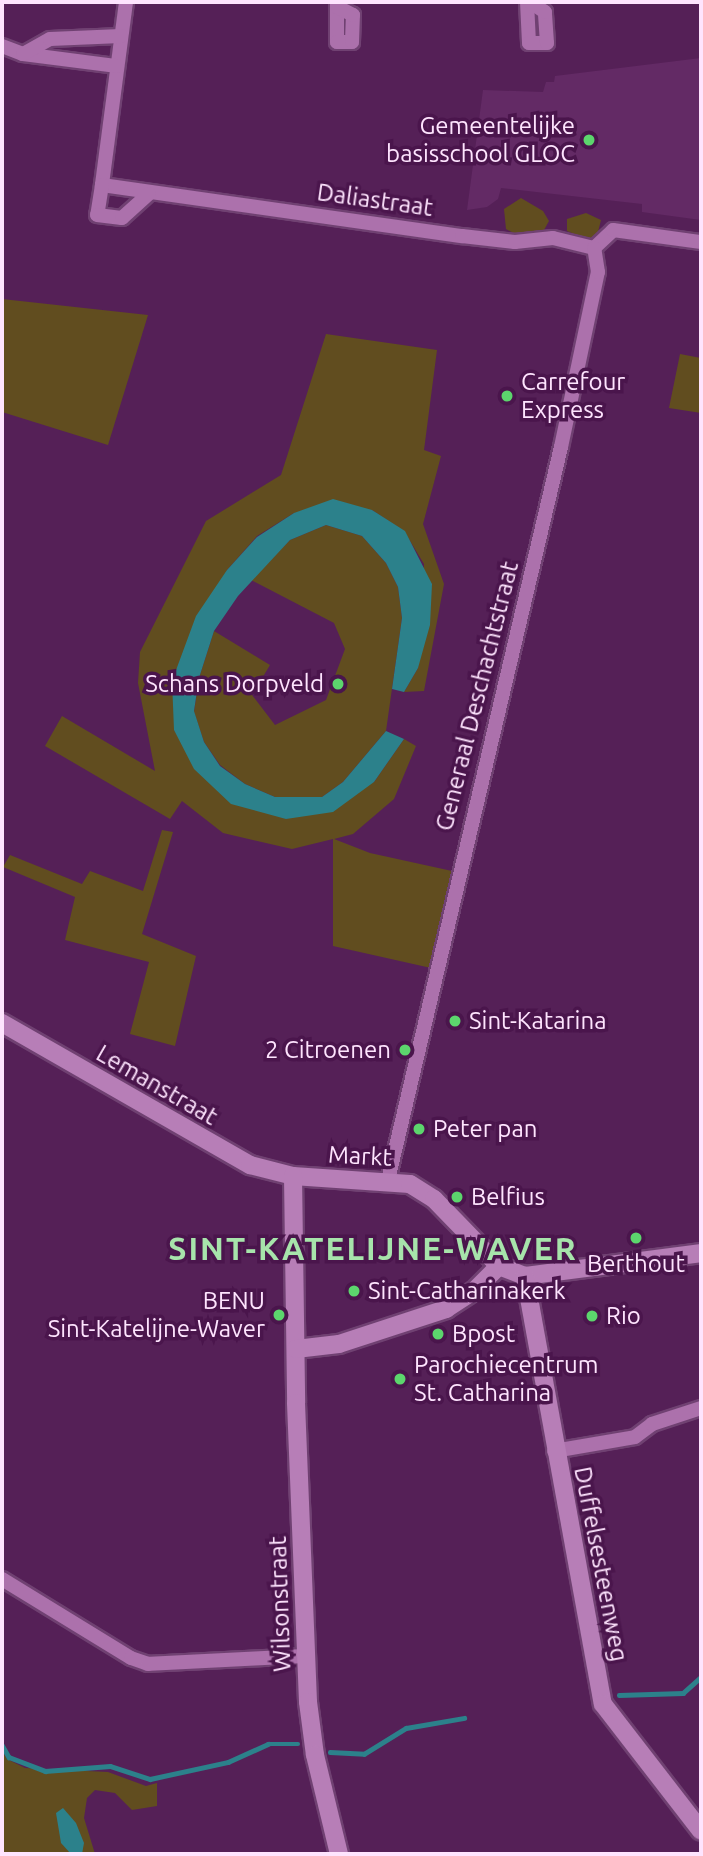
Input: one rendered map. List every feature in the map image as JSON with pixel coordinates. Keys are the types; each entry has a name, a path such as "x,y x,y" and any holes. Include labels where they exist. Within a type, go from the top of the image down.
{"street":[{"path":"126,2 97,215 122,218 149,194"},
{"path":"23,54 50,39 121,36"},
{"path":"2,46 23,54 117,66"},
{"name":"Daliastraat","path":"102,185 149,194 498,240 553,238 594,247"},
{"path":"594,247 612,230 701,242"},
{"name":"Generaal Deschachtstraat","path":"388,1180 561,447 598,272 594,247"},
{"name":"Lemanstraat","path":"2,1023 227,1154 293,1176"},
{"name":"Markt","path":"296,1349 293,1176 388,1180 410,1184 434,1199 499,1266"},
{"path":"296,1349 340,1344 446,1309 486,1282 499,1266 525,1276 701,1253"},
{"name":"Duffelsesteenweg","path":"525,1276 554,1451 603,1704 701,1831"},
{"name":"Wilsonstraat","path":"296,1349 307,1656 315,1755 340,1854"},
{"path":"554,1451 635,1437 652,1424 701,1408"},
{"path":"2,1579 131,1658 148,1664 307,1656"}],"shaded area":[{"name":"Gemeentelijke basisschool GLOC","path":"701,58 701,220 642,212 642,204 501,188 498,199 487,207 467,210 483,90 543,92 546,82 554,82 555,76"},
{"path":"521,198 543,211 549,221 544,230 517,235 506,229 504,209"},
{"path":"586,213 601,220 597,236 587,239 567,231 567,219"},
{"path":"2,299 148,315 108,445 2,412"},
{"path":"326,334 437,350 424,450 441,456 423,524 444,584 424,691 404,692 418,668 424,564 404,531 372,510 294,513 257,536 227,570 174,730 286,819 374,782 404,739 416,746 394,799 353,834 334,839 370,853 452,871 431,968 333,946 333,839 292,849 223,833 182,801 170,819 45,746 62,716 155,771 138,683 140,652 206,521 281,475"},
{"path":"680,354 701,358 701,413 669,408"},
{"path":"333,499 372,510 405,531 432,584 430,625 418,668 404,692 392,689 402,618 398,587 386,563 362,536 326,525 290,540 238,596 214,631 199,678 194,711 204,742 220,766 245,784 275,797 322,797 343,782 386,731 404,739 374,782 333,812 286,819 231,804 194,769 174,730 172,681 196,616 227,570 257,537 294,513"},
{"path":"326,525 362,536 386,563 398,587 402,618 386,731 343,782 322,797 275,797 245,784 220,765 204,742 194,712 199,678 214,631 270,665 252,695 275,725 326,700 345,649 334,623 251,580 290,540"},
{"path":"162,830 173,832 142,934 196,956 175,1046 130,1034 149,962 65,940 75,897 3,867 10,855 82,884 90,871 143,891"},
{"path":"2,1751 7,1759 25,1768 108,1772 146,1786 157,1783 157,1806 132,1810 115,1793 95,1790 87,1798 84,1818 95,1854 2,1854"},
{"path":"63,1808 76,1823 84,1843 82,1854 71,1854 61,1843 56,1813"}],"waterway":[{"path":"619,1695 683,1693 701,1677"},
{"path":"330,1752 364,1754 406,1728 464,1718"},
{"path":"2,1745 9,1757 45,1771 110,1766 150,1779 228,1762 268,1744 298,1744"}],"place":[{"name":"Gemeentelijke basisschool GLOC","path":"589,140"},
{"name":"Carrefour Express","path":"507,396"},
{"name":"Schans Dorpveld","path":"338,684"},
{"name":"Sint-Katarina","path":"455,1021"},
{"name":"2 Citroenen","path":"405,1050"},
{"name":"Peter pan","path":"419,1129"},
{"name":"Belfius","path":"457,1197"},
{"name":"Berthout","path":"636,1238"},
{"name":"Sint-Catharinakerk","path":"354,1291"},
{"name":"BENU Sint-Katelijne-Waver","path":"279,1315"},
{"name":"Rio","path":"592,1316"},
{"name":"Bpost","path":"438,1334"},
{"name":"Parochiecentrum St. Catharina","path":"400,1379"}],"district":[{"name":"SINT-KATELIJNE-WAVER","path":"373,1248"}]}
